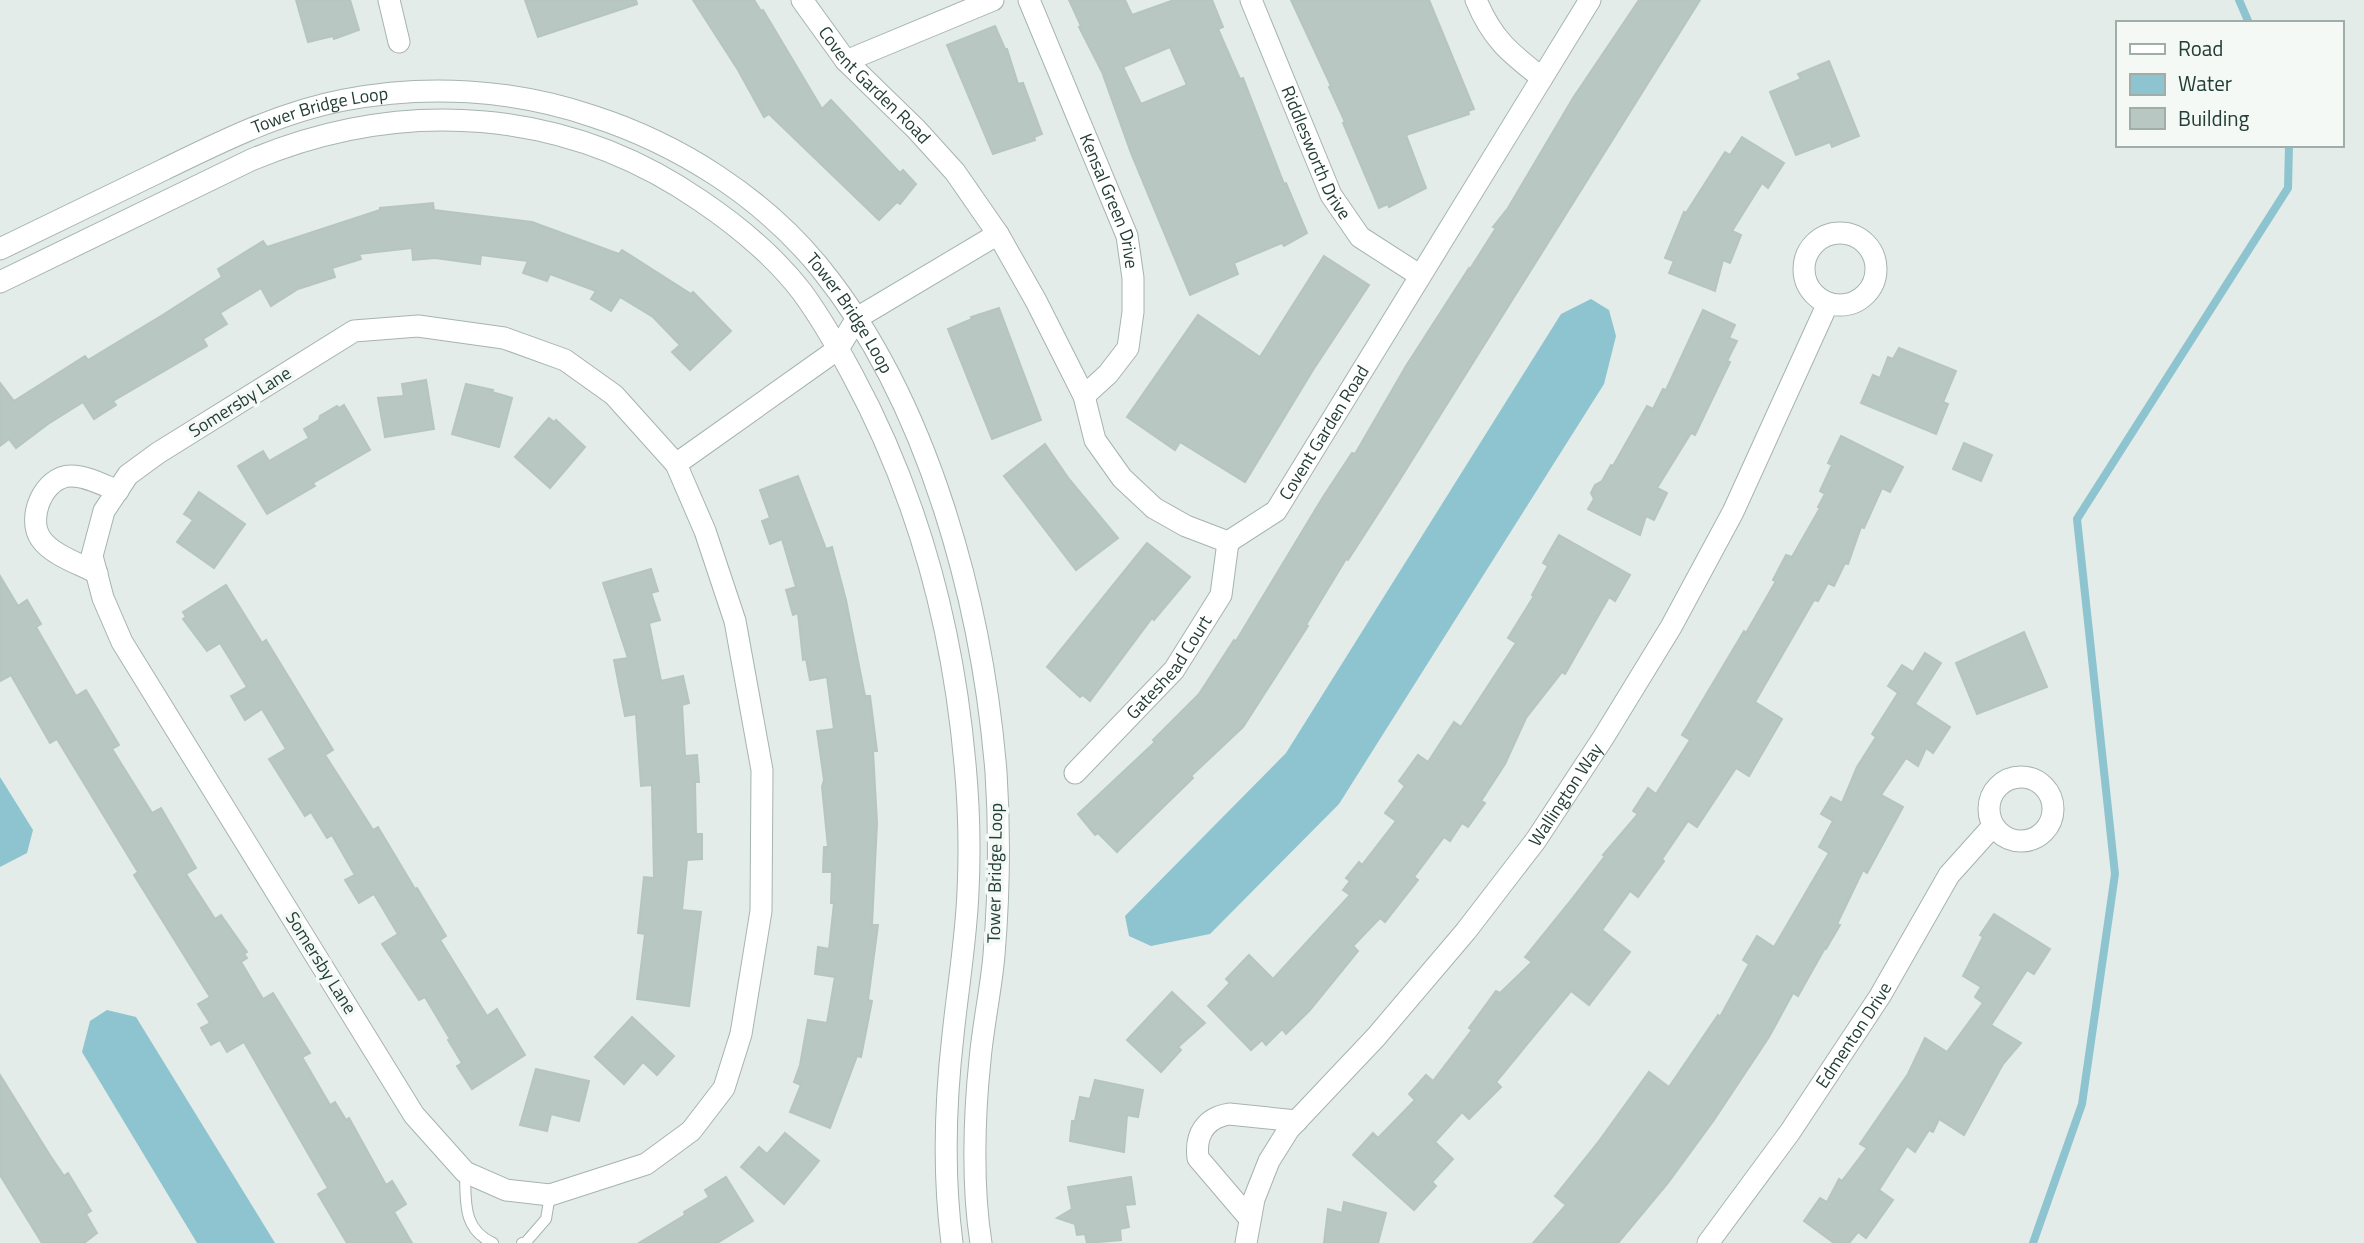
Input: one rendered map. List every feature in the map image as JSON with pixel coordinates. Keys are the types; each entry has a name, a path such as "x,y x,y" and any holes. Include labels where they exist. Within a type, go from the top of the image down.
{"street":[{"path":"389,0 399,41"},
{"name":"Covent Garden Road","path":"802,0 846,61 916,129 955,172 998,234 1036,301 1084,396 1096,440 1122,478 1154,508 1186,526 1228,542 1276,511 1590,0"},
{"path":"846,61 993,0"},
{"name":"Kensal Green Drive","path":"1029,0 1127,236 1133,278 1133,312 1128,348 1108,374 1084,396"},
{"name":"Riddlesworth Drive","path":"1251,0 1331,195 1360,237 1419,275"},
{"path":"1476,0 1486,24 1509,52 1542,78"},
{"name":"Tower Bridge Loop","path":"0,249 248,130 309,108 345,100 412,92 500,94 570,108 610,122 653,139 693,161 766,213 795,241 819,267 857,318 905,409 928,463 959,562 986,683 996,777 998,897 976,1107 981,1243"},
{"name":"Tower Bridge Loop","path":"0,282 251,160 291,144 332,133 402,121 444,119 488,121 529,127 606,150 646,167 684,189 751,240 781,268 802,292 838,349 873,413 916,521 949,648 962,738 968,823 968,891 946,1130 946,1181 952,1243"},
{"path":"676,464 838,349 857,318 998,234"},
{"name":"Wallington Way","path":"1246,1243 1254,1199 1269,1161 1289,1129 1376,1038 1465,931 1535,840 1603,738 1671,627 1733,512 1828,303"},
{"name":"Somersby Lane","path":"418,326 504,338 565,360 614,395 654,436 676,464 705,531 736,621 762,770 761,911 741,1034 724,1088 691,1131 646,1164 550,1195 506,1190 464,1172 414,1115 122,642 103,598 92,556 104,512 118,491 128,475 158,453 354,331 418,326"},
{"path":"97,573 52,550 41,539 34,524 37,505 48,487 67,476 82,477 118,491"},
{"name":"Gateshead Court","path":"1075,773 1174,670 1221,595 1228,542"},
{"name":"Edmenton Drive","path":"1708,1243 1790,1132 1880,996 1949,875 1993,826"},
{"path":"1250,1219 1198,1158 1196,1146 1199,1134 1207,1123 1229,1114 1297,1121"}],"lane":[{"path":"464,1172 467,1218 480,1237 493,1243"},
{"path":"522,1243 526,1242 546,1219 550,1195"}],"water":[{"path":"1591,299 1609,310 1616,336 1604,384 1339,804 1210,934 1151,946 1129,936 1125,916 1286,753 1561,314"},
{"path":"0,777 33,830 27,853 0,867"},
{"path":"107,1010 136,1017 275,1243 197,1243 82,1052 90,1021"}],"building":[{"path":"296,0 350,0 359,30 334,39 333,36 308,42"},
{"path":"525,0 636,0 637,4 538,37"},
{"path":"693,0 754,0 761,11 763,10 822,109 831,100 900,173 903,170 916,184 900,204 897,202 879,220 769,114 764,117 738,70"},
{"path":"1069,0 1125,0 1132,15 1174,0 1212,0 1223,27 1218,29 1240,79 1243,78 1284,184 1286,183 1307,233 1284,246 1282,243 1234,263 1238,274 1190,295 1131,153 1102,72 1079,27 1081,26","holes":["1170,47 1187,85 1141,104 1123,67"]},
{"path":"1291,0 1429,0 1474,109 1468,111 1469,114 1406,135 1426,188 1389,207 1388,204 1379,208 1343,123 1345,122 1329,87 1331,86"},
{"path":"1639,0 1700,0 1397,484 1348,560 1346,559 1306,625 1308,626 1243,727 1117,852 1098,833 1095,835 1078,814 1155,742 1153,740 1199,694 1234,640 1236,641 1323,497 1352,453 1355,454 1406,366 1496,228 1493,227 1508,208 1573,98"},
{"path":"995,26 1007,49 1018,84 1023,83 1042,134 1034,137 1035,140 993,154 947,45"},
{"path":"1829,61 1859,136 1832,147 1830,142 1796,155 1770,92 1801,79 1798,74"},
{"path":"1742,137 1784,163 1768,188 1762,183 1732,231 1741,235 1730,263 1723,260 1715,291 1669,273 1674,261 1665,258 1684,212 1686,213 1725,152 1730,155"},
{"path":"433,203 434,210 532,222 619,254 622,250 691,294 693,292 731,331 690,370 672,352 680,345 653,317 620,297 611,311 591,299 596,291 550,274 547,281 523,273 528,261 481,255 480,264 435,258 413,260 412,248 359,254 361,259 332,268 335,277 298,289 271,306 261,288 220,313 227,324 203,339 207,346 113,401 116,405 94,419 83,402 16,448 9,439 0,446 0,383 14,401 85,356 88,360 222,277 218,269 263,241 267,247 380,208"},
{"path":"1324,256 1369,285 1313,370 1245,482 1180,442 1175,450 1127,417 1198,315 1260,357"},
{"path":"999,308 1041,420 992,439 948,329 972,319 971,317"},
{"path":"1703,310 1735,325 1729,338 1737,341 1727,361 1730,362 1695,435 1691,433 1657,488 1667,493 1654,520 1646,516 1640,535 1588,509 1594,499 1591,493 1611,465 1613,466 1647,406 1653,409 1663,389 1666,390"},
{"path":"1899,348 1956,371 1943,402 1948,404 1936,434 1861,403 1873,375 1880,378 1888,357 1893,359"},
{"path":"426,380 434,429 385,437 378,398 404,396 402,384"},
{"path":"466,384 493,390 492,392 512,398 499,447 452,434"},
{"path":"344,405 370,450 267,514 238,466 263,451 269,461 309,438 304,429 319,420 320,416"},
{"path":"549,418 554,422 556,420 585,447 550,488 515,457"},
{"path":"1841,436 1903,467 1890,492 1882,488 1864,528 1861,527 1848,564 1845,563 1834,586 1828,583 1818,601 1814,600 1755,702 1782,719 1749,776 1736,768 1697,827 1688,821 1638,897 1630,891 1602,930 1630,952 1589,1005 1571,991 1496,1082 1501,1087 1469,1119 1462,1112 1435,1142 1453,1159 1432,1182 1436,1186 1414,1210 1353,1155 1373,1133 1378,1138 1415,1100 1409,1094 1426,1075 1433,1081 1472,1030 1469,1028 1496,991 1500,993 1532,962 1525,957 1638,814 1633,811 1648,788 1656,794 1690,740 1682,735 1744,631 1746,633 1776,581 1773,580 1786,555 1792,557 1820,508 1818,507 1825,494 1820,491 1832,465 1828,463"},
{"path":"1964,443 1992,455 1981,481 1953,469"},
{"path":"1045,444 1069,479 1118,538 1076,570 1004,476"},
{"path":"798,476 826,549 832,547 846,600 865,696 870,696 877,751 873,751 877,823 872,925 878,925 868,1000 872,1001 861,1057 857,1056 830,1128 790,1112 801,1085 794,1082 800,1065 808,1020 827,1023 835,977 815,974 818,947 829,949 834,903 831,903 832,872 823,872 824,847 828,847 822,787 824,780 817,731 834,729 827,677 810,680 806,659 803,660 798,613 793,615 786,590 796,587 782,539 770,544 762,521 770,518 760,490"},
{"path":"199,492 245,524 214,568 177,542 193,520 184,514"},
{"path":"1559,535 1630,575 1615,601 1609,597 1565,674 1562,672 1526,718 1505,764 1481,801 1485,803 1468,827 1462,823 1450,841 1444,837 1414,877 1418,880 1385,922 1380,918 1353,946 1358,951 1310,1010 1286,1034 1282,1029 1266,1045 1262,1040 1251,1050 1208,1006 1230,983 1226,979 1249,955 1273,979 1350,895 1343,890 1350,881 1346,878 1359,862 1362,865 1396,821 1385,813 1405,786 1399,781 1418,755 1428,762 1454,722 1461,727 1516,643 1508,638 1534,596 1532,595 1548,566 1543,563"},
{"path":"1147,543 1190,577 1154,620 1152,618 1090,701 1083,695 1080,697 1047,667"},
{"path":"651,569 658,591 651,593 660,620 649,623 661,681 683,676 689,703 682,705 685,756 697,755 699,782 695,782 696,834 702,834 702,859 687,860 682,910 701,912 689,1006 637,999 645,934 638,933 644,877 654,878 652,785 641,786 636,714 625,716 614,660 628,658 603,583"},
{"path":"0,576 18,606 27,600 41,624 36,627 76,696 86,690 119,745 112,749 152,813 161,808 196,868 186,874 215,919 221,915 247,952 244,954 247,958 241,962 263,999 273,993 310,1053 302,1057 330,1105 335,1102 346,1120 349,1118 386,1185 392,1181 406,1204 394,1212 412,1243 347,1243 318,1194 328,1188 244,1042 227,1052 220,1040 211,1045 201,1028 210,1023 198,1004 210,997 134,875 138,872 57,739 50,743 11,675 0,681"},
{"path":"226,585 262,643 266,640 333,750 325,755 373,830 378,827 415,889 417,888 446,936 440,940 487,1016 497,1009 525,1055 472,1089 457,1066 462,1063 448,1040 450,1039 425,997 419,1000 382,944 398,934 374,894 359,903 345,880 355,875 332,835 327,838 311,812 305,816 269,759 286,749 262,709 245,720 231,696 247,687 220,643 207,651 183,619 186,617 183,612"},
{"path":"2024,632 2047,687 1977,714 1956,663"},
{"path":"1925,653 1941,663 1915,704 1950,727 1933,753 1926,748 1918,766 1906,758 1881,795 1903,807 1867,873 1863,870 1837,924 1840,925 1798,996 1793,993 1769,1037 1714,1120 1668,1183 1618,1243 1533,1243 1566,1205 1555,1196 1649,1072 1669,1087 1718,1015 1720,1017 1749,964 1743,960 1757,936 1774,947 1829,853 1819,847 1833,821 1821,814 1831,797 1842,803 1857,767 1876,737 1872,734 1898,693 1888,686 1902,665 1913,672"},
{"path":"1994,914 2050,949 2034,974 2027,970 1991,1025 2021,1043 2003,1064 1964,1135 1939,1119 1933,1132 1929,1130 1915,1152 1907,1146 1879,1190 1893,1200 1866,1238 1858,1232 1849,1243 1834,1243 1804,1221 1820,1198 1827,1202 1839,1179 1842,1181 1867,1148 1860,1144 1908,1074 1925,1038 1947,1052 1983,1003 1975,997 1981,987 1963,976 1983,937 1980,935"},
{"path":"1172,992 1205,1023 1178,1047 1181,1050 1161,1072 1127,1040"},
{"path":"632,1017 674,1056 657,1075 643,1062 624,1084 595,1057"},
{"path":"536,1069 589,1081 579,1121 551,1114 547,1131 520,1125"},
{"path":"0,1075 51,1157 64,1176 68,1173 91,1211 86,1214 97,1233 84,1243 42,1243 0,1175"},
{"path":"1095,1080 1143,1090 1138,1117 1127,1115 1124,1152 1070,1141 1072,1121 1075,1121 1080,1097 1090,1099"},
{"path":"785,1133 819,1161 784,1204 741,1167 759,1147 767,1154"},
{"path":"726,1177 753,1221 717,1243 639,1243 709,1197 705,1190"},
{"path":"1131,1177 1135,1204 1125,1205 1129,1227 1120,1229 1121,1240 1087,1243 1085,1234 1077,1235 1075,1224 1057,1218 1072,1209 1068,1187"},
{"path":"1344,1202 1386,1213 1378,1243 1324,1243 1328,1209 1342,1213"}],"waterway":[{"path":"2239,0 2248,21"},
{"path":"2033,1243 2082,1104 2115,874 2077,519 2288,188 2289,147"}]}
